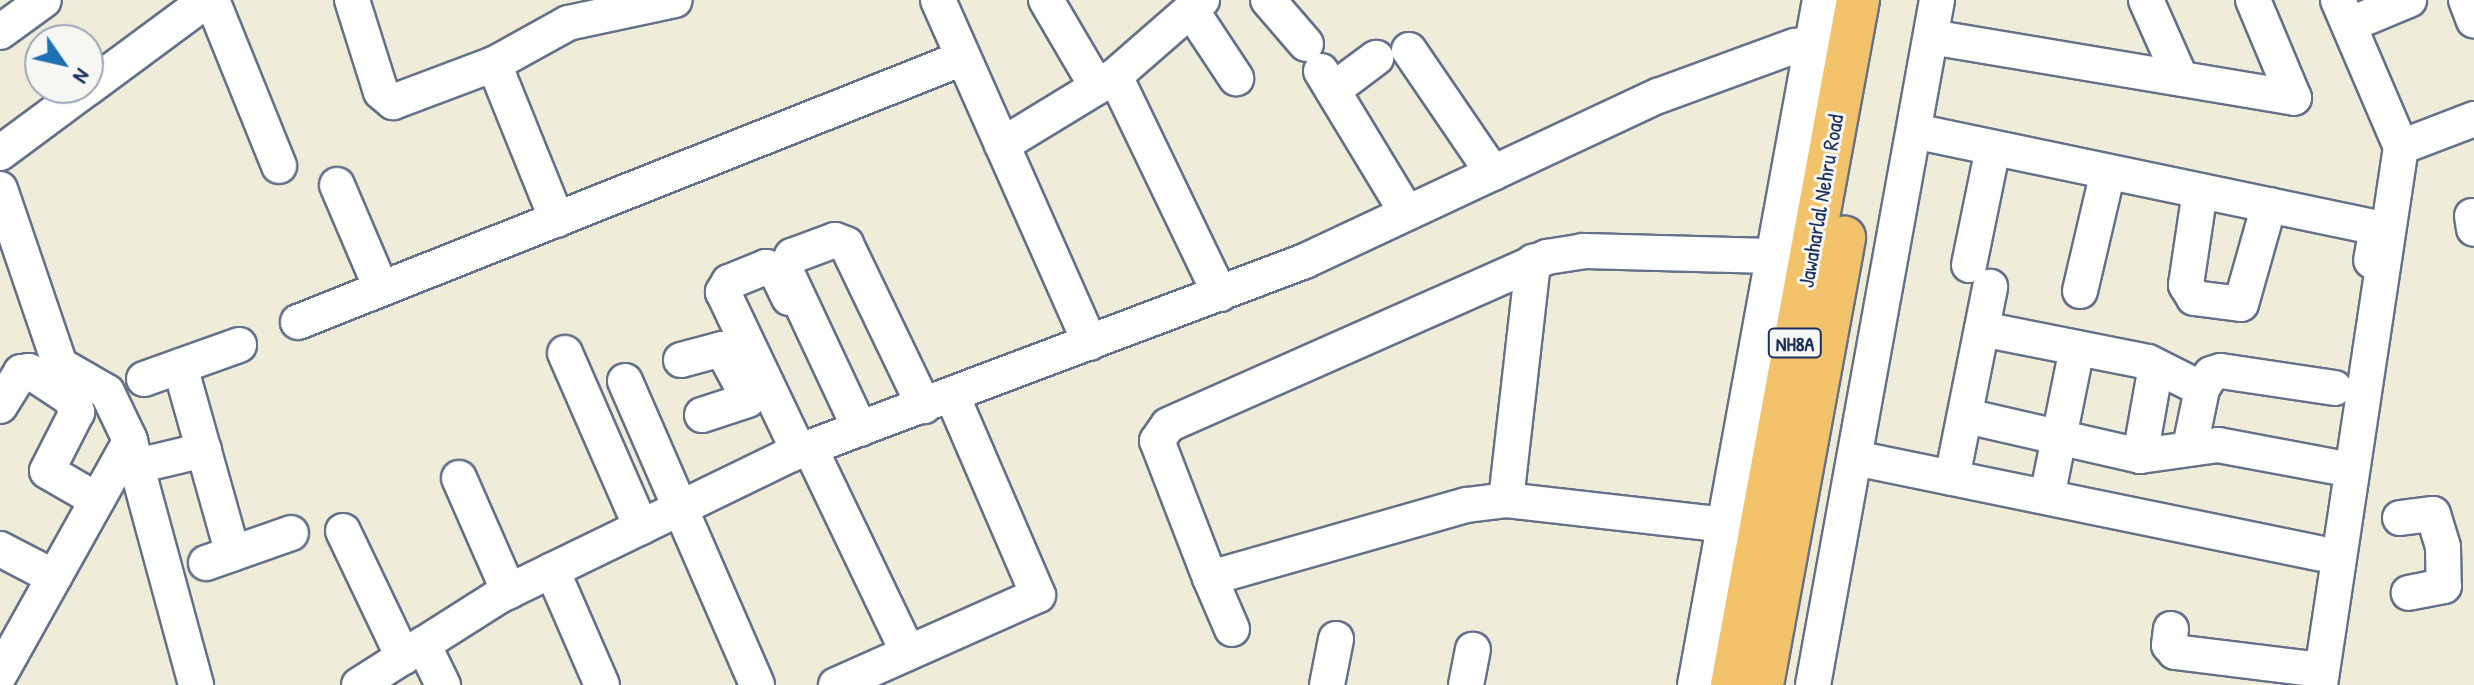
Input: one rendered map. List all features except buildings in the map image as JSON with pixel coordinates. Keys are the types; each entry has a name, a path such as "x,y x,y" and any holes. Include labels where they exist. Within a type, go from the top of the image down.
{"main road":[{"name":"Jawaharlal Nehru Road","path":"1762,685 1887,0"},
{"name":"Jawaharlal Nehru Road","path":"1732,685 1840,27"}],"street":[{"path":"0,32 44,0"},
{"path":"104,76 210,0 279,166"},
{"path":"352,0 385,99 400,102 494,64 568,23 635,5 675,0"},
{"path":"938,0 1090,343"},
{"path":"1046,0 1106,82 1220,294"},
{"path":"1268,0 1320,68 1407,213"},
{"path":"1820,0 1840,27"},
{"path":"1813,685 1937,0"},
{"path":"2146,0 2181,79"},
{"path":"1931,37 2294,98 2253,0"},
{"path":"2171,629 2172,650 2220,671 2321,677 2401,147 2344,12 2409,0"},
{"path":"2466,0 2474,21"},
{"path":"1002,145 1106,82 1197,5 1236,78"},
{"path":"359,685 509,592 853,420 1090,343 1220,294 1407,213 1658,96 1840,27"},
{"path":"1695,685 1772,256 1840,27"},
{"path":"1409,50 1493,173"},
{"path":"298,322 963,58"},
{"path":"1320,68 1376,58"},
{"path":"494,64 557,220"},
{"path":"0,153 66,104"},
{"path":"2401,147 2474,119"},
{"path":"1914,131 2269,205 2375,231 2357,330"},
{"path":"1952,478 1982,329 1980,276 1993,148"},
{"path":"2080,291 2108,172"},
{"path":"337,185 381,288"},
{"path":"0,189 60,365 107,392 133,453 196,685"},
{"path":"2200,191 2186,285 2194,298 2241,304 2269,205"},
{"path":"836,685 903,666 1038,595 846,244 835,240 792,256 785,269 853,420"},
{"path":"1232,629 1157,441 1159,432 1533,262 1583,251 1772,256"},
{"path":"1506,500 1533,262"},
{"path":"853,420 776,271 766,267 729,282 723,292 794,448 903,666"},
{"path":"1982,329 2156,366 2202,389"},
{"path":"144,379 239,345"},
{"path":"2047,497 2077,348"},
{"path":"681,360 722,349 748,400 794,448"},
{"path":"565,353 641,527"},
{"path":"180,366 204,450 220,558 291,533"},
{"path":"2140,456 2156,366"},
{"path":"0,406 21,372 29,371 70,398 77,412 47,471 97,500"},
{"path":"2190,447 2202,389 2211,374 2221,371 2335,388"},
{"path":"625,381 757,685"},
{"path":"702,415 748,400"},
{"path":"1966,416 2140,456 2218,445 2335,467"},
{"path":"133,453 204,450"},
{"path":"0,674 97,500 133,453"},
{"path":"1855,458 2319,553"},
{"path":"459,478 509,592"},
{"path":"1210,578 1467,505 1506,500 1724,525"},
{"path":"2400,518 2433,514 2458,545 2444,586 2409,593"},
{"path":"343,531 413,650 443,685"},
{"path":"0,549 54,577"},
{"path":"552,570 602,685"},
{"path":"1327,685 1336,639"},
{"path":"1466,685 1473,650"}]}
